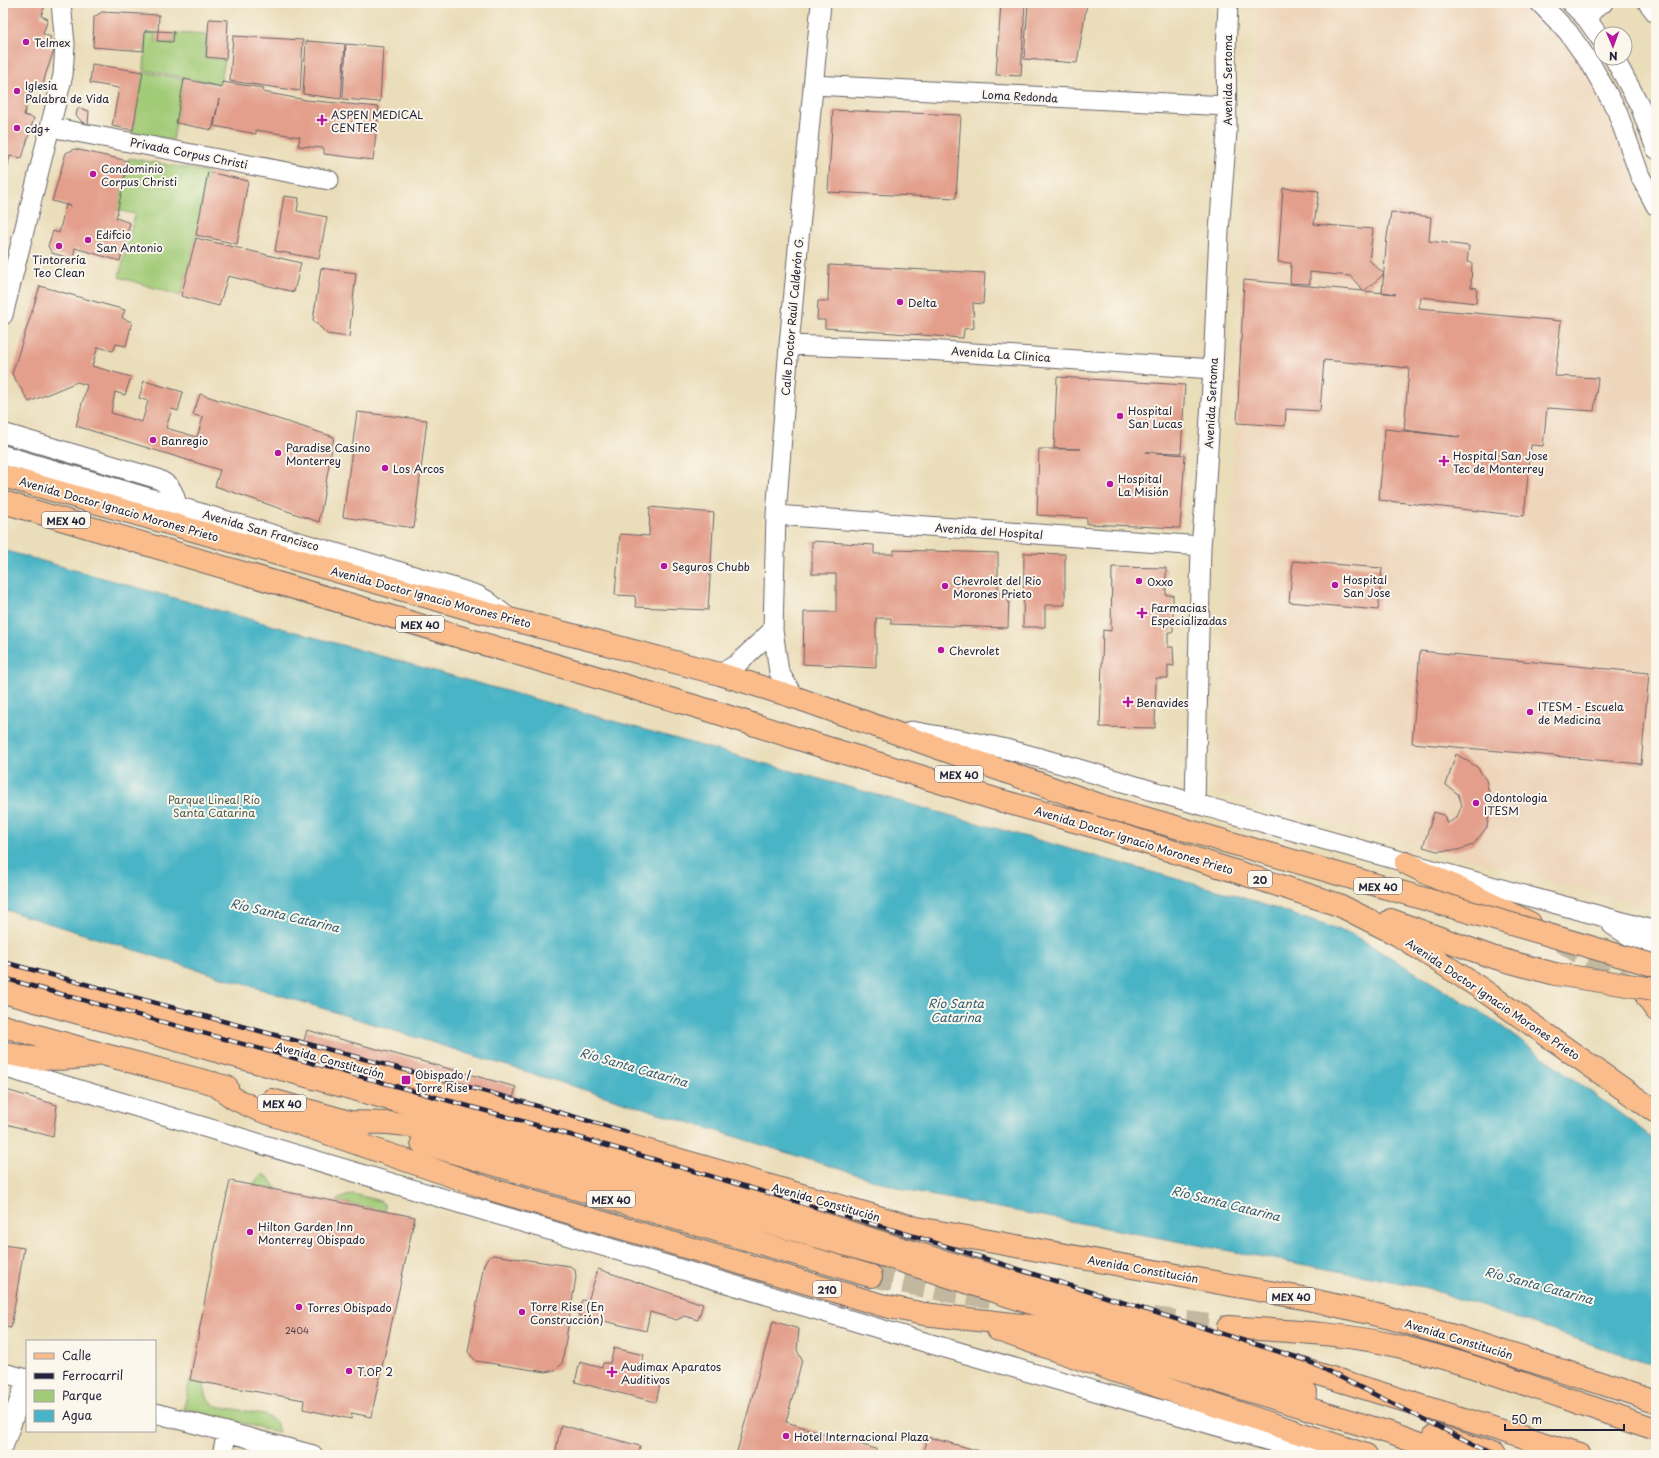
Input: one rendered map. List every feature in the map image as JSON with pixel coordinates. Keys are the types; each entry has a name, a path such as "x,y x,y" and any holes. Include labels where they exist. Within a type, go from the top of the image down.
{"main road":[{"name":"Avenida Doctor Ignacio Morones Prieto","path":"3,476 466,608 720,674 794,697 1100,805"},
{"name":"Avenida Doctor Ignacio Morones Prieto","path":"3,502 703,708 995,799 1099,828 1339,906 1398,935 1480,988 1656,1112"},
{"name":"Avenida Doctor Ignacio Morones Prieto","path":"818,745 879,754 1100,805"},
{"name":"MEX 40","path":"1100,805 1656,966"},
{"path":"1406,863 1550,934"},
{"path":"1339,906 1374,914 1492,957 1555,974 1654,997"},
{"name":"Avenida Constitución","path":"3,972 352,1066 917,1228 1308,1299 1454,1336 1656,1400"},
{"name":"Avenida Constitución","path":"3,992 676,1178 896,1247 1293,1366 1580,1455"},
{"name":"MEX 40","path":"3,1026 350,1122 871,1276"},
{"path":"3,1052 14,1056 43,1059 80,1058 102,1054"},
{"name":"210","path":"213,1083 235,1099 256,1110 490,1189 885,1306 924,1314 1031,1326 1064,1335 1390,1433 1452,1455"},
{"path":"350,1122 388,1123 426,1130 679,1197 882,1255 1490,1454"},
{"path":"973,1320 1024,1340 1366,1455"},
{"name":"Avenida Constitución","path":"1228,1327 1341,1336 1400,1346 1456,1361 1656,1429"},
{"path":"1456,1361 1548,1367 1615,1416"}],"street":[{"path":"3,315 63,75 65,58 64,24 61,3"},
{"name":"Calle Doctor Raúl Calderón G.","path":"794,697 779,672 773,630 776,515 789,345 821,3"},
{"name":"Avenida Sertoma","path":"1195,803 1201,546 1213,369 1217,269 1227,132 1226,52 1228,3"},
{"path":"1540,3 1568,32 1592,66 1617,111 1640,176 1656,206"},
{"path":"1571,3 1586,18 1593,28"},
{"path":"1586,18 1598,5 1603,3"},
{"path":"1648,3 1656,13"},
{"path":"1618,66 1640,106 1656,149"},
{"name":"Loma Redonda","path":"813,85 1227,106"},
{"name":"Privada Corpus Christi","path":"50,127 328,180"},
{"name":"Avenida La Clinica","path":"789,345 934,350 1213,369"},
{"path":"3,433 161,480 167,483 175,495 177,506"},
{"name":"Avenida San Francisco","path":"3,455 477,595 486,600 511,620"},
{"name":"Avenida del Hospital","path":"776,515 1201,546"},
{"path":"720,674 737,664 773,630"},
{"path":"858,720 1008,749 1406,863 1656,931"},
{"path":"1596,915 1656,953"},
{"path":"3,1067 893,1333 1318,1455"},
{"path":"3,1373 26,1379"},
{"path":"3,1447 26,1382"},
{"path":"156,1413 312,1455"},
{"path":"222,1455 227,1432"}],"shaded area":[{"name":"Hospital San Jose Tec de Monterrey","path":"1258,3 1534,3 1551,18 1602,93 1635,171 1644,252 1656,499 1656,892 1653,902 1645,906 1217,792"}],"green space":[{"path":"146,32 156,33 156,42 174,43 175,33 207,35 205,58 225,60 220,84 144,70"},
{"path":"143,72 184,79 173,140 132,133"},
{"path":"129,158 208,172 196,238 181,296 119,277 135,214 117,210"},
{"path":"263,1174 268,1177 277,1190 253,1185"},
{"path":"353,1194 380,1201 385,1205 385,1211 336,1201"},
{"path":"190,1380 204,1382 207,1396 216,1406 264,1414 276,1422 279,1432 184,1409"}],"water":[{"name":"Río Santa Catarina","path":"3,550 1241,897 1354,935 1493,1020 1656,1140 1656,1366 1424,1287 913,1192 3,909"}],"building":[{"path":"5,3 46,3 41,16 48,19 43,34 51,37 47,46 54,50 45,76 42,92 31,89 24,115 34,118 22,158 10,156 4,183 3,8"},
{"path":"1001,3 1025,3 1021,76 996,75"},
{"path":"1028,3 1087,3 1077,63 1024,59"},
{"path":"102,12 159,15 158,31 145,31 144,51 93,47 94,17"},
{"path":"209,19 228,20 226,59 206,57"},
{"path":"158,31 174,32 173,42 157,41"},
{"path":"233,36 303,40 300,91 230,81"},
{"path":"306,41 345,44 341,99 303,94"},
{"path":"346,44 383,47 380,102 343,99"},
{"path":"92,64 143,72 133,130 112,126 119,88 90,83"},
{"path":"184,79 222,87 222,82 264,88 263,92 306,100 379,107 373,160 324,154 324,148 298,146 300,137 256,130 256,134 214,126 219,99 212,130 176,123"},
{"path":"78,108 89,111 88,124 82,122 76,115"},
{"path":"833,110 961,115 956,198 828,192"},
{"path":"75,149 128,161 116,218 130,223 120,261 75,248 73,259 52,253 48,246 53,231 59,233 66,205 71,206 52,201 66,153"},
{"path":"208,172 248,181 237,244 196,235"},
{"path":"1283,188 1319,191 1314,224 1373,229 1369,260 1384,274 1364,291 1350,276 1310,272 1310,284 1290,283 1291,263 1278,262"},
{"path":"284,196 299,198 297,211 327,217 319,259 275,251"},
{"path":"1391,212 1431,217 1429,241 1469,246 1467,262 1472,263 1471,287 1477,288 1476,303 1421,297 1419,308 1561,321 1555,376 1598,378 1594,411 1547,408 1543,446 1531,445 1524,516 1379,500 1385,429 1460,437 1404,430 1409,368 1324,360 1320,411 1286,409 1285,426 1237,423 1244,280 1396,294 1382,292"},
{"path":"196,238 301,263 294,292 228,276 219,306 181,296"},
{"name":"Delta","path":"829,265 985,273 983,304 973,303 974,328 964,329 963,338 825,328 825,320 817,320 818,301 828,301"},
{"path":"321,268 356,273 349,337 327,334 313,320"},
{"name":"Banregio","path":"40,286 125,310 122,318 132,322 126,346 116,344 113,351 98,347 92,366 131,377 125,395 115,392 111,413 142,422 148,401 139,398 144,381 183,392 178,411 172,409 166,428 197,437 203,417 193,415 200,394 334,437 319,522 215,486 220,470 76,426 87,385 77,382 29,402 12,374"},
{"path":"1057,377 1185,385 1181,453 1146,452 1185,455 1180,528 1087,524 1087,518 1037,515 1039,449 1081,449 1054,448"},
{"name":"Los Arcos","path":"357,412 427,420 414,528 343,517"},
{"name":"Seguros Chubb","path":"650,507 714,513 708,610 636,607 635,596 615,595 620,534 649,536"},
{"path":"812,541 874,545 874,554 894,554 894,550 998,553 998,593 1009,593 1008,628 891,624 891,618 876,618 876,668 803,664 804,612 836,612 836,574 812,574"},
{"path":"1024,553 1065,554 1065,605 1045,605 1045,627 1023,627"},
{"name":"Hospital San Jose","path":"1293,561 1382,568 1378,610 1289,602"},
{"path":"1112,567 1166,568 1166,595 1173,595 1173,632 1168,632 1168,647 1173,647 1174,666 1168,665 1168,678 1156,678 1155,728 1100,727 1103,630 1111,631"},
{"name":"ITESM - Escuela de Medicina","path":"1420,651 1649,673 1641,764 1412,743"},
{"name":"Odontologia ITESM","path":"1456,754 1477,767 1486,780 1491,801 1487,827 1473,845 1458,850 1437,851 1423,847 1434,812 1444,815 1447,824 1457,817 1462,805 1458,794 1446,785"},
{"name":"Obispado / Torre Rise","path":"307,1030 516,1087 505,1130 295,1072"},
{"path":"3,1089 57,1105 53,1137 3,1123"},
{"name":"Torres Obispado","path":"230,1181 415,1217 371,1417 352,1413 351,1419 303,1409 304,1400 190,1380 212,1262"},
{"path":"3,1245 24,1248 11,1328 3,1326"},
{"name":"Torre Rise (En Construcción)","path":"493,1255 570,1266 575,1270 576,1277 562,1364 555,1370 546,1372 476,1361 468,1352 484,1264 487,1259"},
{"path":"598,1269 703,1304 698,1320 684,1316 677,1320 650,1312 646,1331 578,1315 582,1300 588,1301"},
{"path":"773,1321 799,1329 797,1350 802,1360 786,1422 876,1449 875,1455 736,1455"},
{"name":"Audimax Aparatos Auditivos","path":"614,1348 644,1355 641,1366 648,1368 646,1376 661,1380 656,1402 575,1382 580,1362 602,1368 603,1363 610,1363"},
{"path":"561,1425 640,1446 638,1455 555,1455"},
{"path":"928,1437 994,1455 923,1455"}],"tunnel":[{"path":"1561,941 1631,987"},
{"path":"871,1276 957,1293 998,1298"},
{"path":"1153,1318 1228,1327"}],"railway":[{"path":"3,962 513,1099 627,1132"},
{"path":"3,978 508,1117 629,1152 917,1237 1308,1361 1495,1455"}],"place":[{"name":"Telmex","path":"26,42"},
{"name":"Iglesia Palabra de Vida","path":"17,91"},
{"name":"ASPEN MEDICAL CENTER","path":"322,120"},
{"name":"cdg+","path":"17,128"},
{"name":"Condominio Corpus Christi","path":"93,174"},
{"name":"Edifcio San Antonio","path":"88,240"},
{"name":"Tintorería Teo Clean","path":"59,246"},
{"name":"Delta","path":"900,302"},
{"name":"Hospital San Lucas","path":"1120,416"},
{"name":"Banregio","path":"153,440"},
{"name":"Paradise Casino Monterrey","path":"278,453"},
{"name":"Hospital San Jose Tec de Monterrey","path":"1444,461"},
{"name":"Los Arcos","path":"385,468"},
{"name":"Hospital La Misión","path":"1110,484"},
{"name":"Seguros Chubb","path":"664,566"},
{"name":"Oxxo","path":"1139,581"},
{"name":"Hospital San Jose","path":"1335,585"},
{"name":"Chevrolet del Rio Morones Prieto","path":"945,586"},
{"name":"Farmacias Especializadas","path":"1142,613"},
{"name":"Chevrolet","path":"941,650"},
{"name":"Benavides","path":"1128,702"},
{"name":"ITESM - Escuela de Medicina","path":"1530,712"},
{"name":"Odontologia ITESM","path":"1476,803"},
{"name":"Obispado / Torre Rise","path":"406,1080"},
{"name":"Hilton Garden Inn Monterrey Obispado","path":"250,1232"},
{"name":"Torres Obispado","path":"299,1307"},
{"name":"Torre Rise (En Construcción)","path":"522,1312"},
{"name":"T.OP 2","path":"349,1371"},
{"name":"Audimax Aparatos Auditivos","path":"612,1372"},
{"name":"Hotel Internacional Plaza","path":"786,1436"}],"park label":[{"name":"Parque Lineal Río Santa Catarina","path":"214,805"}]}
